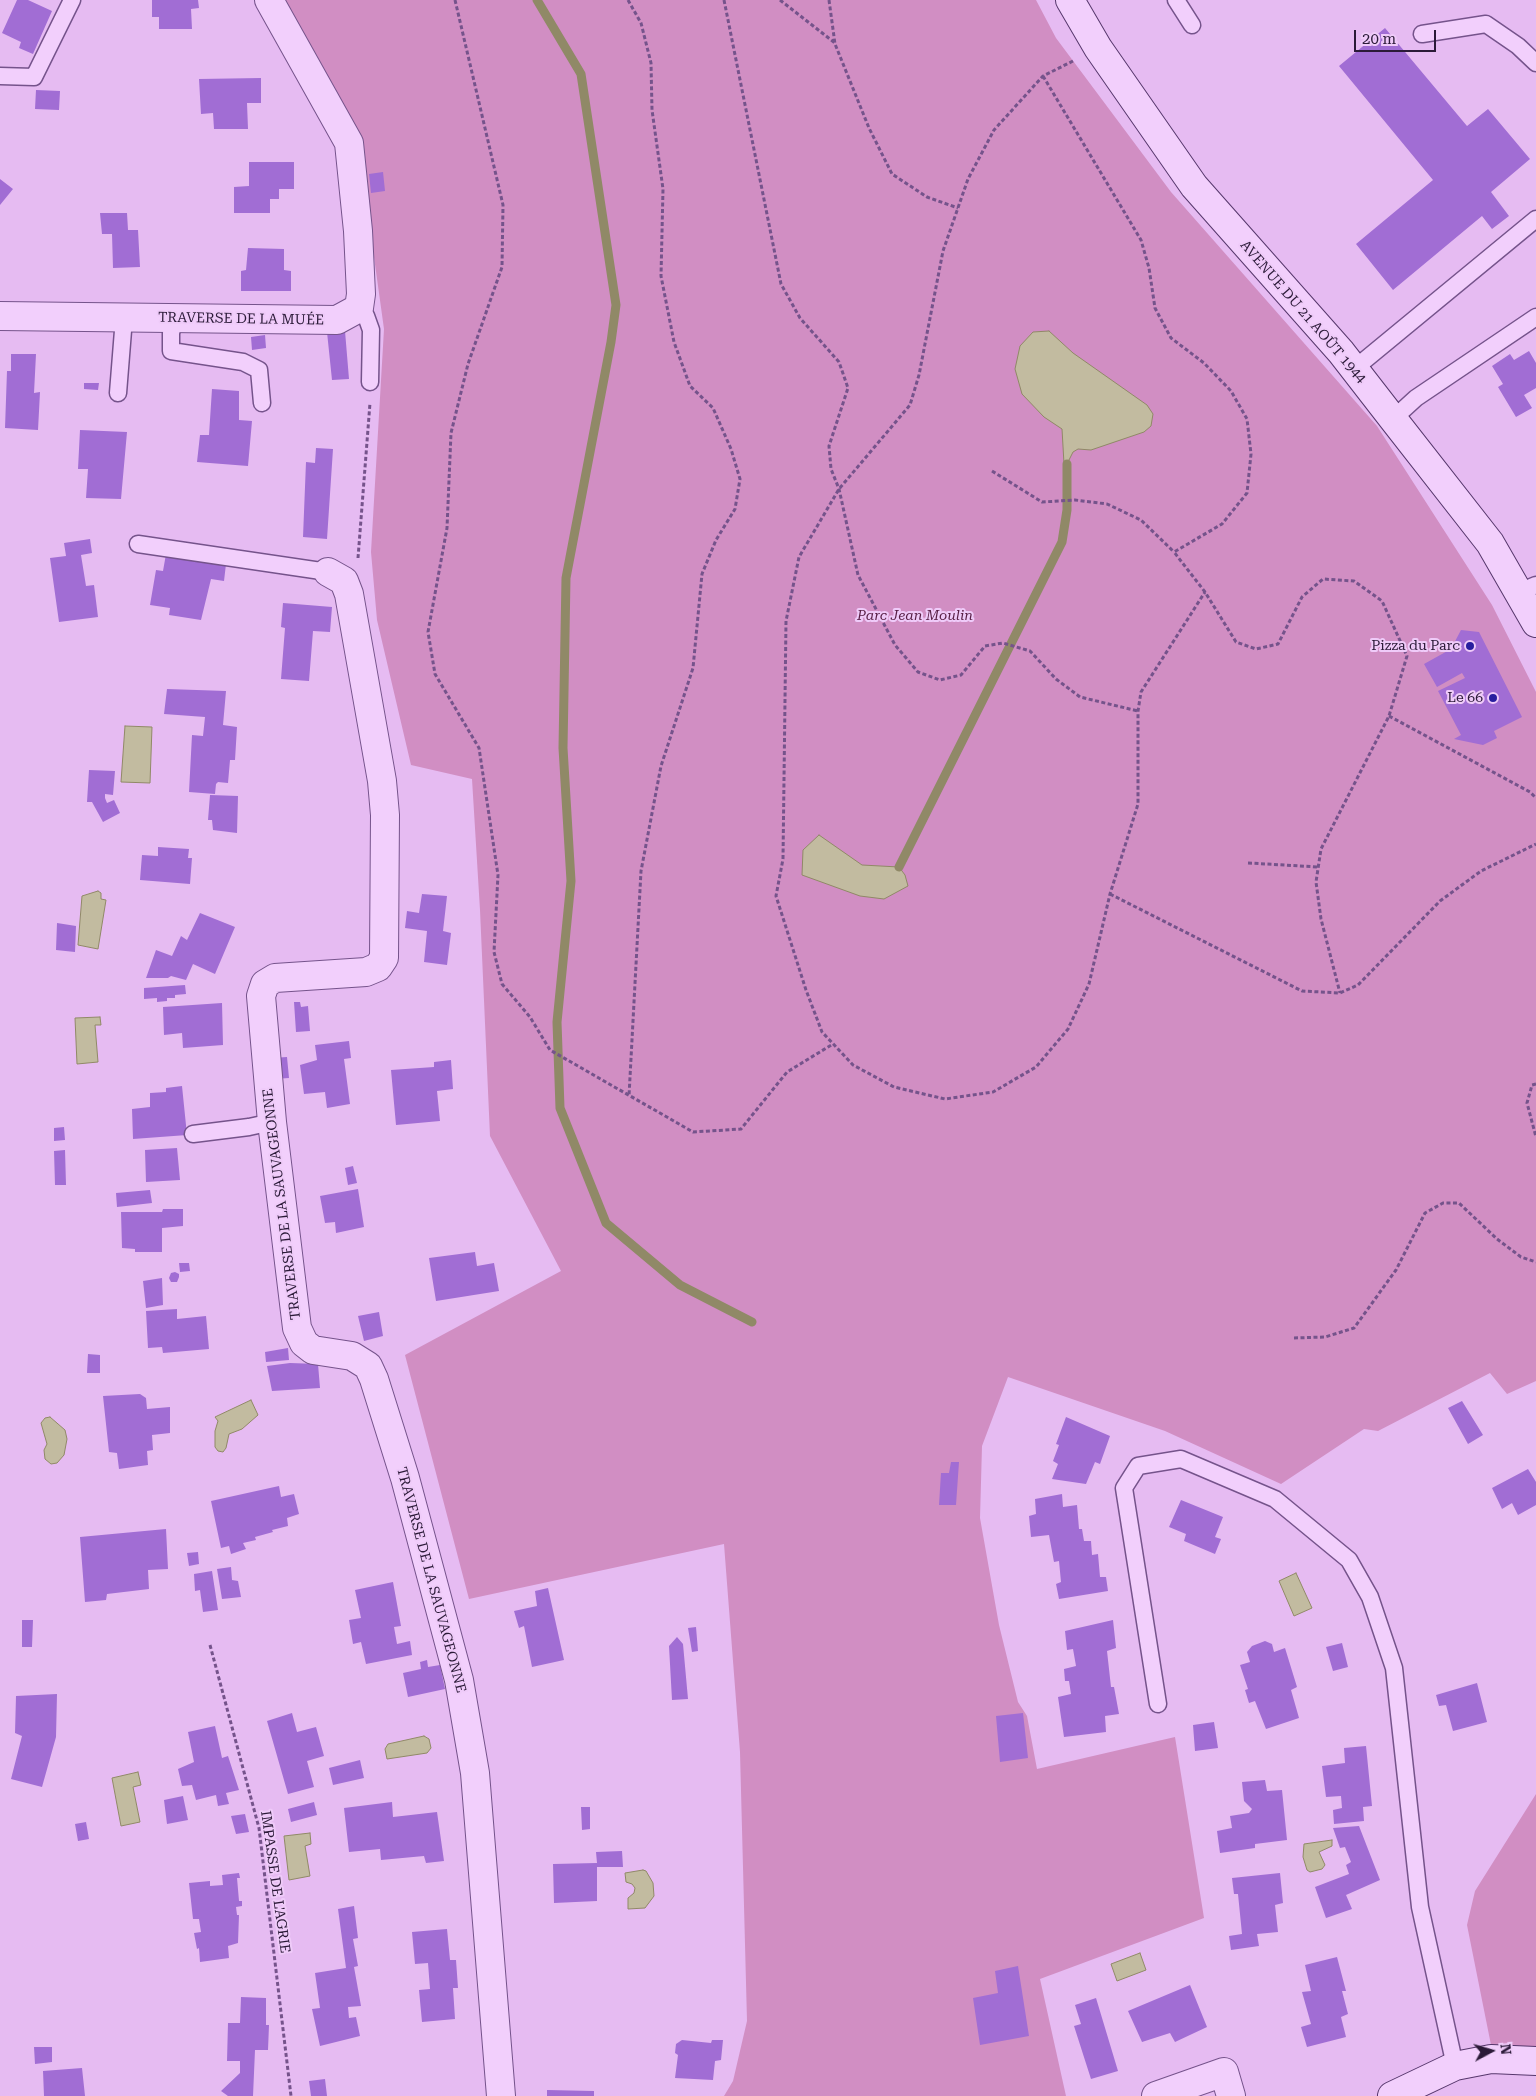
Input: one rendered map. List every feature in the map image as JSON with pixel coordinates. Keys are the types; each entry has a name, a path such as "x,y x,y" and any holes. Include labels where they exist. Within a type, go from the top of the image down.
{"street":[{"path":"269,0 349,143 358,231 361,294 359,308"},
{"name":"AVENUE DU 21 AOÛT 1944","path":"1070,0 1098,48 1194,186 1354,369 1528,589 1536,624"},
{"name":"TRAVERSE DE LA MUÉE","path":"0,316 337,320 359,308"},
{"name":"TRAVERSE DE LA SAUVAGEONNE","path":"336,577 354,611 382,781 385,815 384,958 378,967 366,972 275,978 265,984 261,996 272,1122 297,1328 304,1343 313,1350 352,1356 368,1366 374,1379 405,1478 458,1680 475,1773 501,2096"},
{"path":"1392,2096 1455,2066 1491,2058 1536,2061"},
{"path":"1156,2096 1224,2072 1231,2096"}],"lane":[{"path":"0,76 34,77 72,0"},
{"path":"1176,0 1192,24"},
{"path":"1422,34 1486,24 1518,46 1536,63"},
{"path":"1354,369 1536,219"},
{"path":"359,308 366,316 371,330 370,382"},
{"path":"1393,419 1416,398 1536,317"},
{"path":"118,394 124,318"},
{"path":"175,318 171,333 171,351 244,362 259,370 262,403"},
{"path":"138,544 336,577"},
{"path":"193,1134 272,1122"},
{"path":"1158,1704 1124,1488 1138,1466 1181,1459 1274,1499 1349,1560 1370,1598 1394,1668 1420,1907 1455,2066"}],"path":[{"path":"455,0 503,205 502,267 468,364 451,433 446,528 428,632 435,674 479,748 498,875 494,952 502,984 530,1017 550,1050 693,1132 741,1128 787,1072 833,1044"},
{"path":"628,0 641,23 651,63 652,110 663,189 661,276 674,342 690,386 713,408 731,449 740,479 735,509 716,540 702,574 694,668 661,766 641,871 629,1096"},
{"path":"724,0 781,284 800,318 840,362 848,388 828,446 831,469 839,489 858,575 895,645 918,672 940,680 961,675 985,646 1003,643 1030,651 1056,678 1080,696 1138,711"},
{"path":"780,0 835,44"},
{"path":"829,0 835,44 869,128 892,174 927,197 958,208"},
{"path":"1098,48 1043,76 994,130 968,179 942,251 919,375 910,405 839,489 799,557 786,622 783,859 776,896 822,1032 853,1065 894,1087 945,1099 993,1092 1036,1067 1068,1029 1089,984 1110,894 1138,804 1138,711 1141,692 1152,672 1206,592"},
{"path":"1043,76 1141,240 1149,268 1155,308 1171,338 1204,364 1231,391 1247,419 1251,454 1247,493 1222,524 1174,552"},
{"path":"336,577 358,567 370,382"},
{"path":"992,471 1042,502 1075,500 1107,504 1141,520 1174,552 1206,592 1236,642 1256,649 1278,644 1302,598 1323,579 1354,581 1382,600 1408,656 1389,716 1321,849 1316,882 1321,919 1340,993"},
{"path":"1389,716 1530,792 1536,798"},
{"path":"1110,894 1302,991 1340,993 1358,985 1440,901 1481,871 1536,844"},
{"path":"1248,863 1318,867"},
{"path":"1536,1084 1532,1085 1527,1103 1536,1137"},
{"path":"1294,1338 1325,1337 1354,1328 1396,1270 1425,1213 1443,1203 1460,1203 1497,1238 1521,1257 1536,1262"},
{"name":"IMPASSE DE L'AGRIE","path":"210,1645 259,1828 292,2096"}],"green space":[{"name":"Parc Jean Moulin","path":"279,0 1036,0 1056,38 1171,192 1377,426 1492,605 1536,692 1536,1381 1507,1394 1490,1373 1378,1431 1364,1429 1281,1484 1165,1431 1008,1377 982,1446 980,1518 999,1625 1018,1702 1027,1716 1037,1769 1175,1737 1204,1918 1040,1979 1066,2096 724,2096 733,2081 747,2021 740,1752 724,1544 469,1599 405,1355 561,1271 490,1136 472,779 411,765 377,620 371,552 384,329 357,135"},
{"path":"1536,1794 1536,2047 1491,2045 1467,1925 1475,1891"}],"shaded area":[{"path":"1049,331 1073,353 1147,405 1153,414 1151,426 1144,432 1091,450 1078,449 1073,452 1067,464 1064,464 1062,429 1044,417 1022,394 1015,369 1020,346 1033,332"},
{"path":"125,726 152,727 150,783 121,782"},
{"path":"819,835 862,865 899,867 905,875 908,886 884,899 860,896 802,875 803,850"},
{"path":"98,891 101,893 101,899 106,900 98,949 78,945 82,896"},
{"path":"100,1017 101,1025 95,1025 98,1062 77,1064 75,1018"},
{"path":"251,1400 258,1415 242,1429 229,1434 226,1448 223,1452 218,1451 215,1447 215,1431 218,1421 215,1417"},
{"path":"50,1417 65,1430 67,1439 64,1455 57,1463 51,1464 45,1459 44,1450 47,1444 41,1423 45,1418"},
{"path":"1296,1573 1312,1608 1294,1616 1279,1581"},
{"path":"424,1736 429,1739 431,1748 427,1753 387,1759 385,1749 388,1744"},
{"path":"138,1772 141,1785 133,1787 140,1822 121,1826 112,1778"},
{"path":"310,1833 311,1844 305,1846 310,1876 289,1880 284,1836"},
{"path":"1332,1840 1332,1846 1319,1852 1325,1865 1322,1869 1310,1872 1307,1870 1303,1857 1304,1844"},
{"path":"646,1871 653,1883 654,1896 645,1908 628,1909 628,1898 634,1893 635,1888 632,1884 626,1882 625,1873"},
{"path":"1140,1953 1146,1970 1117,1981 1111,1964"}],"building":[{"path":"17,0 28,0 52,11 33,54 19,48 21,42 2,33"},
{"path":"152,0 198,0 199,8 191,9 192,29 159,29 159,17 152,17"},
{"path":"1385,28 1467,126 1488,109 1530,159 1491,192 1509,216 1492,229 1482,216 1393,290 1356,244 1433,180 1339,66"},
{"path":"261,78 261,103 247,103 248,129 214,129 213,113 201,114 199,79"},
{"path":"36,90 60,91 59,110 35,109"},
{"path":"249,162 294,162 294,189 279,189 279,199 270,199 270,213 234,213 234,187 249,186"},
{"path":"383,172 385,191 371,193 369,174"},
{"path":"0,179 13,189 0,205"},
{"path":"100,213 127,213 128,230 138,230 140,267 113,268 112,234 102,234"},
{"path":"248,248 284,249 284,270 291,271 291,291 241,291 241,271 246,270"},
{"path":"345,331 349,379 332,380 327,332"},
{"path":"265,335 266,348 252,350 251,337"},
{"path":"1529,351 1536,363 1536,388 1524,395 1532,408 1516,417 1498,387 1503,384 1492,366 1510,354 1514,360"},
{"path":"11,354 36,354 34,393 40,392 38,430 5,428 7,371 11,371"},
{"path":"84,383 99,383 98,390 84,389"},
{"path":"212,389 239,391 239,420 252,421 248,466 197,462 200,435 209,435"},
{"path":"80,430 127,432 121,499 86,498 88,469 78,469"},
{"path":"316,448 333,449 327,539 303,537 306,462 315,463"},
{"path":"90,539 92,553 81,555 86,586 94,585 98,617 59,622 50,558 66,556 64,543"},
{"path":"166,554 226,564 224,581 211,579 201,620 169,615 170,608 150,605 156,570 163,571"},
{"path":"283,603 332,607 330,632 313,631 309,681 281,679 285,628 281,627"},
{"path":"1461,630 1479,632 1522,717 1494,731 1497,738 1483,745 1454,739 1461,735 1438,691 1465,678 1462,673 1437,687 1424,664 1451,649"},
{"path":"167,689 226,691 223,725 237,727 235,760 230,760 228,783 218,782 215,794 189,792 192,735 203,736 205,717 164,714"},
{"path":"89,770 115,771 113,795 105,794 105,798 107,803 114,800 120,813 103,822 92,802 87,802"},
{"path":"210,795 238,796 237,833 213,830 212,820 208,820"},
{"path":"158,847 189,849 188,858 192,858 190,884 140,880 142,855 158,856"},
{"path":"422,894 447,896 443,931 451,933 447,965 424,962 427,931 405,928 407,911 419,913"},
{"path":"200,913 235,927 215,974 193,964 186,980 171,976 168,978 146,978 156,950 172,956 181,936 187,940"},
{"path":"57,923 76,926 75,952 56,950"},
{"path":"185,985 186,994 175,995 175,998 167,998 167,1001 157,1002 157,998 144,999 144,988"},
{"path":"294,1002 300,1002 301,1007 308,1006 310,1031 296,1032"},
{"path":"222,1003 223,1045 183,1048 182,1033 164,1035 163,1007"},
{"path":"349,1041 351,1058 344,1059 350,1104 327,1108 325,1092 304,1094 300,1065 317,1060 315,1045"},
{"path":"287,1057 289,1078 274,1079 272,1058"},
{"path":"451,1060 453,1089 437,1091 440,1121 396,1125 391,1070 434,1067 434,1062"},
{"path":"182,1086 187,1135 133,1139 132,1109 150,1107 150,1093 166,1092 166,1088"},
{"path":"64,1127 65,1140 54,1141 54,1128"},
{"path":"177,1148 180,1180 146,1182 145,1150"},
{"path":"65,1150 66,1185 55,1185 54,1151"},
{"path":"353,1166 357,1183 348,1185 345,1168"},
{"path":"358,1189 364,1227 336,1233 335,1222 325,1223 320,1196"},
{"path":"150,1190 152,1203 117,1207 116,1193"},
{"path":"163,1209 183,1209 183,1226 162,1228 162,1252 135,1252 135,1249 122,1248 121,1212 162,1212"},
{"path":"475,1252 477,1266 494,1263 499,1291 436,1301 429,1258"},
{"path":"179,1263 189,1263 190,1271 180,1272"},
{"path":"171,1273 179,1274 177,1282 171,1282 169,1278"},
{"path":"162,1278 163,1305 146,1308 143,1281"},
{"path":"177,1309 177,1319 206,1316 209,1349 163,1353 162,1347 148,1348 146,1311"},
{"path":"379,1312 383,1336 364,1341 358,1316"},
{"path":"288,1348 289,1360 266,1362 265,1352"},
{"path":"88,1354 100,1355 100,1373 87,1373"},
{"path":"290,1363 318,1364 320,1388 272,1391 267,1366"},
{"path":"140,1394 146,1398 147,1409 170,1407 170,1433 152,1435 153,1450 147,1451 148,1465 119,1469 117,1453 109,1452 103,1396"},
{"path":"1462,1401 1483,1435 1468,1444 1448,1408"},
{"path":"1066,1417 1110,1436 1100,1464 1095,1462 1086,1484 1052,1479 1058,1464 1053,1461 1059,1445 1056,1444"},
{"path":"951,1462 959,1462 956,1505 939,1505 941,1473 949,1473"},
{"path":"1528,1469 1536,1482 1536,1505 1518,1515 1512,1503 1502,1509 1492,1488"},
{"path":"279,1486 281,1497 294,1494 299,1514 287,1518 288,1526 255,1537 256,1540 243,1543 246,1549 231,1554 229,1546 221,1548 211,1501"},
{"path":"1062,1494 1063,1507 1077,1505 1079,1529 1082,1529 1084,1541 1091,1541 1092,1555 1098,1554 1100,1577 1106,1577 1108,1591 1059,1599 1056,1584 1061,1582 1059,1561 1054,1562 1049,1535 1031,1537 1029,1516 1036,1514 1035,1499"},
{"path":"1181,1500 1223,1517 1215,1537 1221,1539 1215,1554 1184,1541 1186,1534 1169,1527"},
{"path":"166,1529 168,1569 148,1570 149,1589 107,1594 106,1600 85,1602 80,1537"},
{"path":"198,1552 199,1564 189,1566 187,1553"},
{"path":"231,1567 232,1580 238,1581 241,1597 222,1599 217,1569"},
{"path":"212,1571 218,1610 203,1612 200,1590 195,1591 194,1574"},
{"path":"393,1582 401,1626 394,1627 397,1644 410,1641 412,1655 366,1664 361,1642 353,1644 349,1620 361,1618 355,1590"},
{"path":"548,1588 564,1660 532,1667 524,1626 519,1628 514,1611 537,1606 535,1591"},
{"path":"22,1620 33,1620 32,1647 22,1647"},
{"path":"1113,1620 1116,1648 1107,1651 1111,1687 1114,1687 1119,1714 1105,1716 1106,1732 1064,1737 1058,1697 1071,1694 1069,1681 1065,1681 1064,1669 1076,1666 1073,1649 1067,1650 1065,1631"},
{"path":"696,1627 698,1651 692,1652 688,1628"},
{"path":"677,1637 683,1644 688,1699 672,1700 669,1646"},
{"path":"1265,1641 1272,1644 1274,1652 1285,1648 1297,1687 1291,1690 1299,1718 1266,1729 1255,1701 1249,1703 1245,1690 1248,1689 1240,1665 1250,1662 1247,1652 1252,1646"},
{"path":"1342,1643 1348,1667 1333,1671 1326,1647"},
{"path":"427,1660 428,1667 440,1665 445,1689 408,1697 403,1673 421,1669 420,1662"},
{"path":"1477,1683 1487,1722 1453,1731 1446,1705 1439,1706 1436,1695"},
{"path":"57,1694 56,1737 42,1787 11,1779 22,1736 15,1733 16,1696"},
{"path":"292,1713 297,1732 316,1727 324,1756 307,1761 314,1787 288,1794 267,1721"},
{"path":"1023,1713 1028,1758 1000,1762 996,1716"},
{"path":"1214,1722 1218,1748 1195,1751 1193,1725"},
{"path":"215,1726 222,1758 228,1756 239,1790 226,1793 229,1804 218,1806 216,1795 196,1800 192,1785 182,1786 178,1769 194,1762 188,1732"},
{"path":"1366,1746 1372,1806 1363,1807 1364,1821 1334,1824 1333,1810 1342,1808 1341,1796 1326,1797 1322,1766 1345,1763 1344,1748"},
{"path":"360,1760 364,1778 333,1785 329,1768"},
{"path":"1265,1780 1267,1791 1282,1790 1287,1840 1255,1844 1255,1848 1220,1853 1217,1831 1232,1828 1230,1816 1249,1813 1252,1809 1244,1801 1242,1782"},
{"path":"183,1796 188,1820 167,1824 164,1800"},
{"path":"314,1802 317,1815 291,1822 288,1809"},
{"path":"392,1802 393,1817 437,1812 444,1861 426,1863 424,1856 381,1860 380,1849 349,1852 344,1808"},
{"path":"581,1807 590,1807 590,1829 582,1830"},
{"path":"245,1814 249,1832 236,1834 231,1816"},
{"path":"86,1822 89,1839 78,1841 75,1824"},
{"path":"1359,1826 1380,1880 1346,1895 1352,1909 1326,1918 1315,1887 1349,1874 1346,1865 1351,1862 1345,1847 1340,1848 1333,1828"},
{"path":"622,1851 623,1867 597,1867 597,1901 554,1903 553,1864 597,1863 596,1852"},
{"path":"239,1873 240,1878 237,1878 239,1901 242,1901 242,1906 236,1907 237,1915 239,1915 238,1943 228,1946 229,1958 200,1962 199,1948 197,1949 194,1933 201,1932 199,1919 193,1919 189,1883 210,1881 210,1886 223,1885 222,1875"},
{"path":"1280,1873 1283,1903 1275,1905 1278,1932 1257,1934 1259,1946 1231,1950 1229,1936 1242,1934 1238,1894 1234,1894 1232,1878"},
{"path":"354,1906 358,1938 353,1939 358,1966 354,1967 361,2006 348,2007 349,2018 356,2017 360,2036 320,2046 312,2009 320,2008 315,1973 346,1968 338,1909"},
{"path":"447,1929 450,1960 456,1960 458,1988 453,1988 455,2019 422,2022 419,1990 430,1989 428,1963 415,1964 412,1932"},
{"path":"1337,1957 1346,1991 1342,1991 1348,2014 1341,2017 1346,2037 1307,2047 1301,2027 1311,2024 1302,1992 1311,1991 1305,1965"},
{"path":"1018,1966 1029,2036 980,2045 973,1998 998,1993 995,1971"},
{"path":"1190,1985 1207,2027 1175,2042 1170,2033 1142,2042 1128,2011"},
{"path":"241,1997 266,1998 266,2025 269,2025 268,2050 255,2050 253,2096 228,2096 221,2091 240,2073 240,2061 227,2061 228,2023 240,2023"},
{"path":"1096,1998 1118,2071 1091,2079 1074,2026 1081,2024 1075,2005"},
{"path":"682,2040 711,2043 712,2040 723,2040 721,2060 715,2061 713,2080 675,2078 678,2055 675,2053 676,2044"},
{"path":"34,2047 52,2047 52,2062 35,2064"},
{"path":"82,2068 85,2096 44,2096 43,2071"},
{"path":"325,2079 327,2096 311,2096 309,2081"},
{"path":"547,2090 594,2091 594,2096 547,2096"}],"waterway":[{"path":"537,0 581,74 616,305 611,342 566,578 563,748 571,881 557,1022 560,1108 606,1223 680,1285 752,1322"},
{"path":"899,867 1062,542 1067,510 1067,464"}],"place":[{"name":"Pizza du Parc","path":"1470,646"},
{"name":"Le 66","path":"1493,698"}]}
